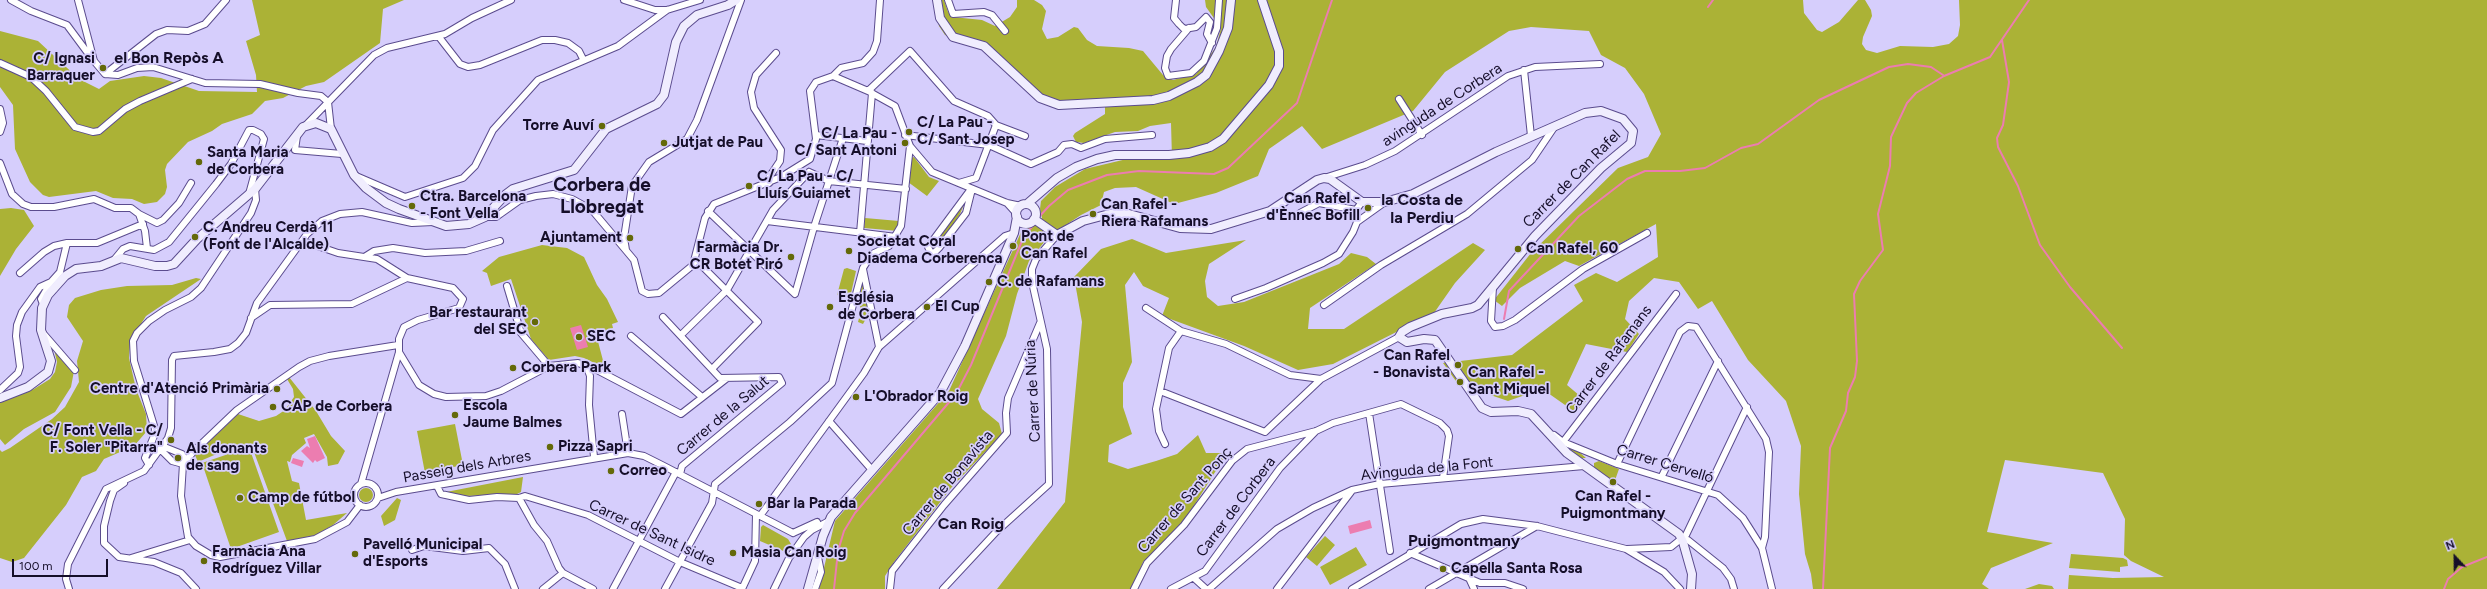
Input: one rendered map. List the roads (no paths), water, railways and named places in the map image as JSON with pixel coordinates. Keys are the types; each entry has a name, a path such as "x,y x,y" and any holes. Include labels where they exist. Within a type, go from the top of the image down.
{"street":[{"path":"11,0 31,12 67,25 105,74 118,76 137,68 153,67 192,79 216,84 260,84 298,93 321,96 328,102 331,129 342,154 354,175 366,188 386,203 433,222"},
{"path":"78,0 94,61"},
{"path":"105,74 146,40 161,31 188,31 205,24 226,0"},
{"path":"43,304 54,286 71,272 101,266 114,260 127,258 155,266 170,266 252,192 303,127 328,102 336,91 374,55 401,44 439,37 511,0"},
{"path":"624,0 655,10 667,10 700,0"},
{"path":"485,217 505,195 521,185 571,171 581,163 593,142 606,129 657,104 664,95 679,32 697,15 728,5 736,0"},
{"path":"626,250 624,235 632,186 638,175 649,162 687,139 697,120 741,0"},
{"path":"68,589 66,578 68,564 106,489 144,471 168,438 171,428 172,360 174,356 230,349 246,333 257,303 303,241 322,221 340,214 362,212 408,222 433,222 457,226 485,217 496,217 504,213 520,200 553,194 572,199 592,210 634,260 642,291 648,294 662,291 690,269 695,259 708,211 716,203 769,183 799,167 812,155 816,135 810,91 816,82 833,76 841,68 863,63 873,52 877,41 880,0"},
{"path":"937,0 940,18 953,37 984,46 1040,98 1059,105 1153,100 1169,96 1197,82 1206,75 1219,51 1228,28 1231,0"},
{"path":"948,0 953,14 984,12 992,15 1005,31"},
{"path":"1176,0 1174,18 1184,29 1196,27 1206,17 1210,22 1207,34 1212,43"},
{"path":"1189,28 1167,56 1165,68 1168,76 1187,74 1196,70 1204,61 1219,21 1219,0"},
{"path":"774,589 804,537 812,530 830,519 940,393 965,346 1014,233 1017,215 1024,205 1036,197 1046,186 1069,170 1098,159 1115,155 1170,155 1189,153 1210,147 1223,139 1269,85 1279,66 1277,46 1262,0"},
{"path":"728,5 732,8 735,14"},
{"path":"354,175 405,197 463,178 475,166 493,130 529,88 546,75 626,42 667,10"},
{"path":"439,37 460,64 468,67 480,65 536,41 549,39 575,47 583,60"},
{"path":"860,233 865,186 870,92 910,51 954,101 988,116 996,125 1025,136"},
{"path":"769,183 768,179 780,160 781,150 754,108 751,92 756,75 776,53"},
{"path":"0,63 31,77 46,91 75,127 92,132 99,131 125,110 140,101 192,79"},
{"name":"avinguda de Corbera","path":"1324,178 1380,160 1422,135 1508,76 1535,67 1600,64"},
{"path":"1524,70 1531,136"},
{"path":"833,76 870,92 895,106 910,146 928,169 1007,203 1024,205"},
{"path":"1399,99 1422,135"},
{"path":"0,109 3,123 0,132"},
{"name":"Carrer de Can Rafel","path":"1362,202 1385,202 1413,194 1477,161 1585,113 1601,111 1622,119 1629,124 1633,137 1626,148 1601,168 1534,236 1472,308 1442,314 1410,327 1402,332 1399,337"},
{"path":"303,127 316,123 331,129"},
{"path":"959,183 976,178 996,125"},
{"path":"1324,305 1382,265 1467,214 1532,160 1555,126"},
{"path":"114,260 123,249 130,246 154,250 161,247 177,233 231,164 249,130 258,132 264,139 252,192 256,200 251,213 201,288 191,297 165,310 149,321 137,333 133,341 134,361 155,429 154,436 145,458 148,465"},
{"path":"297,134 295,150 342,154"},
{"path":"816,135 867,141"},
{"path":"905,135 989,145 1031,164 1058,152 1064,145 1072,144 1081,148 1105,139 1152,135"},
{"path":"708,211 795,294 842,138"},
{"path":"665,589 712,503 715,484 790,422 832,383 863,268 870,256 889,246 896,237 901,226 910,146"},
{"path":"0,163 12,194 23,204 31,207 54,207 94,199 116,208 131,208 157,223 163,220 179,203 191,182"},
{"path":"805,163 809,173"},
{"path":"799,167 809,173 829,181 865,186 906,189"},
{"path":"681,335 727,290 774,210 809,173"},
{"path":"1024,205 1031,217 1054,233 1083,221 1113,213 1129,214 1180,228 1211,228 1270,210 1317,180 1324,178 1330,179 1362,202 1356,210 1357,222"},
{"path":"972,189 966,213 939,248 935,252 931,253 928,247 972,189"},
{"path":"742,589 755,561 758,515 829,421 864,372 879,347 1005,236 1014,233 1031,217 1036,197"},
{"path":"1235,298 1272,286 1340,254 1357,222 1385,202"},
{"path":"1007,203 1017,215 1031,217"},
{"path":"1300,213 1319,203 1356,210"},
{"path":"496,205 504,213"},
{"path":"139,214 143,224 147,248"},
{"path":"408,222 415,215"},
{"path":"767,221 896,237"},
{"path":"20,273 44,252 54,246 67,243 96,243 143,224"},
{"name":"Carrer de Núria","path":"943,589 996,532 1049,484 1047,348 1040,323 1040,311 1032,282 1032,269 1036,259 1054,233"},
{"path":"1493,285 1491,320 1495,326 1503,326 1515,320 1583,269 1647,233"},
{"path":"612,235 624,235"},
{"path":"303,241 338,254 366,256 377,259 407,278 454,288 463,299 458,308 408,323 404,326 398,345 399,352 405,365 419,386 446,397 472,398 501,391 549,366 569,362 586,365 681,414 726,379"},
{"path":"366,256 374,251 393,248 425,253 466,251 500,241"},
{"path":"0,398 28,387 48,372 51,361 41,330 43,304 41,299 61,268 67,243"},
{"path":"695,259 758,322 712,369"},
{"path":"863,268 879,347"},
{"path":"250,320 270,305 352,304 407,278"},
{"path":"0,390 18,373 20,367 16,336 17,325 22,312 40,287 51,282"},
{"path":"507,286 521,333 549,366"},
{"name":"Carrer de Rafamans","path":"1563,442 1676,294"},
{"path":"1146,308 1181,332 1226,344 1290,375 1321,379"},
{"name":"Carrer de la Salut","path":"663,317 720,378 778,377 782,383 682,466 678,473"},
{"name":"Carrer de Bonavista","path":"890,589 892,571 944,505 1007,433 1006,413 1008,398 1040,323"},
{"path":"1617,464 1680,332 1688,326 1696,327 1766,439 1769,452 1765,537 1762,548"},
{"path":"41,330 75,370"},
{"path":"1165,444 1156,421 1160,391 1169,348 1181,332"},
{"path":"631,336 702,397"},
{"path":"1265,432 1321,379 1399,337 1407,342 1424,339 1435,340 1482,408 1491,412 1526,412 1536,418 1559,446 1584,466 1672,529 1682,538 1688,540 1723,568 1732,579 1734,589"},
{"path":"161,447 172,462 184,462 237,410 299,367 310,361 329,356 398,345"},
{"path":"361,484 372,484 377,490 378,498 371,506 360,505 356,501 354,493 361,484 399,352"},
{"path":"1662,476 1718,361"},
{"path":"394,366 405,365"},
{"path":"586,365 590,376 588,405 594,457"},
{"path":"1160,391 1280,439"},
{"path":"1316,431 1333,423 1401,404 1440,423 1449,436 1444,478"},
{"path":"1626,549 1671,547 1686,535 1747,407"},
{"path":"1369,413 1390,551"},
{"path":"622,414 628,453"},
{"path":"829,421 872,470"},
{"name":"Carrer de Sant Ponç","path":"1134,589 1147,563 1184,525 1232,461 1247,449 1280,439 1316,431"},
{"name":"Carrer de Corbera","path":"1171,589 1205,571 1280,468 1316,431"},
{"name":"Carrer Cervelló","path":"1548,431 1563,442 1617,464 1662,476 1707,490 1718,495 1734,507 1762,548 1772,589"},
{"path":"168,438 171,448"},
{"path":"161,447 171,448 182,454 184,462 181,496 184,519 190,540 211,555 220,557 301,543 332,531 350,518 360,505"},
{"name":"Passeig dels Arbres","path":"378,498 389,493 437,486 594,457 628,453 644,456 758,515 796,532 802,532 804,537"},
{"name":"Avinguda de la Font","path":"1208,589 1276,529 1313,508 1352,490 1380,484 1584,466"},
{"path":"613,589 639,540 678,473"},
{"path":"128,479 114,490 104,526 104,543 113,554 128,559 154,562 180,573 196,589"},
{"name":"Carrer de Sant Isidre","path":"437,486 441,494 469,500 497,497 519,498 525,496 540,499 588,515 680,562 742,589"},
{"name":"Passeig dels Arbres","path":"377,490 389,493"},
{"path":"1277,589 1352,490"},
{"path":"519,498 534,525 547,541 563,573 593,589"},
{"path":"796,532 828,516 830,519"},
{"path":"813,588 818,557 830,519"},
{"path":"1352,589 1410,552 1461,524 1483,519 1537,526 1626,549 1664,572 1680,589"},
{"path":"1429,589 1458,574 1537,526"},
{"name":"Passeig dels Arbres","path":"796,532 793,540 800,543"},
{"path":"1682,538 1692,574 1691,589"},
{"path":"128,559 190,540"},
{"path":"412,550 424,546 463,551 489,548 505,564 515,589"},
{"path":"1410,552 1458,574 1480,582 1505,583 1523,589"},
{"path":"543,589 563,573"},
{"path":"1194,578 1208,589"},
{"path":"1469,578 1474,589"}],"waterway":[{"path":"1038,218 1049,206 1068,190 1107,175 1139,171 1214,174 1228,168 1297,103 1332,0"},
{"path":"1708,7 1713,0"},
{"path":"1823,589 1830,448 1846,411 1848,393 1855,377 1857,361 1854,294 1860,281 1883,250 1878,214 1890,166 1891,137 1907,103 1916,93 1944,76 1990,57 2029,0"},
{"path":"2002,40 2009,82 2003,125 1997,138 1998,147 2018,186 2040,245 2070,287 2122,348"},
{"path":"1504,319 1509,291 1579,216 1627,179 1645,171 1680,171 1705,168 1741,148 1758,144 1819,100 1889,67 1908,64 1931,67 1943,75"},
{"path":"834,589 838,551 844,531 855,513 956,394 971,365 1024,236 1036,222"},
{"path":"2444,589 2448,579 2462,567 2487,557"}],"place":[{"name":"C/ Ignasi Barraquer","path":"103,68"},
{"name":"Torre Auví","path":"602,126"},
{"name":"C/ La Pau - C/ Sant Josep","path":"909,132"},
{"name":"Jutjat de Pau","path":"664,143"},
{"name":"C/ La Pau - C/ Sant Antoni","path":"905,143"},
{"name":"Santa Maria de Corbera","path":"199,162"},
{"name":"C/ La Pau - C/ Lluís Guiamet","path":"749,186"},
{"name":"Ctra. Barcelona - Font Vella","path":"412,206"},
{"name":"Can Rafel - d'Ènnec Bofill","path":"1368,208"},
{"name":"Can Rafel - Riera Rafamans","path":"1093,214"},
{"name":"C. Andreu Cerdà 11 (Font de l'Alcalde)","path":"195,237"},
{"name":"Ajuntament","path":"630,238"},
{"name":"Pont de Can Rafel","path":"1013,246"},
{"name":"Can Rafel, 60","path":"1518,249"},
{"name":"Societat Coral Diadema Corberenca","path":"849,251"},
{"name":"Farmàcia Dr. CR Botet Piró","path":"791,257"},
{"name":"C. de Rafamans","path":"989,282"},
{"name":"Església de Corbera","path":"830,307"},
{"name":"El Cup","path":"927,307"},
{"name":"Bar restaurant del SEC","path":"535,322"},
{"name":"SEC","path":"579,337"},
{"name":"Can Rafel - Bonavista","path":"1458,365"},
{"name":"Corbera Park","path":"513,368"},
{"name":"Can Rafel - Sant Miquel","path":"1460,382"},
{"name":"Centre d'Atenció Primària","path":"277,389"},
{"name":"L'Obrador Roig","path":"856,397"},
{"name":"CAP de Corbera","path":"273,407"},
{"name":"Escola Jaume Balmes","path":"455,415"},
{"name":"C/ Font Vella - C/ F. Soler \"Pitarra\"","path":"171,440"},
{"name":"Pizza Sapri","path":"550,447"},
{"name":"Als donants de sang","path":"178,458"},
{"name":"Correo","path":"611,471"},
{"name":"Can Rafel - Puigmontmany","path":"1613,482"},
{"name":"Camp de fútbol","path":"240,498"},
{"name":"Bar la Parada","path":"759,504"},
{"name":"Masia Can Roig","path":"733,553"},
{"name":"Pavelló Municipal d'Esports","path":"355,554"},
{"name":"Farmàcia Ana Rodríguez Villar","path":"204,561"},
{"name":"Capella Santa Rosa","path":"1443,569"}],"district":[{"name":"el Bon Repòs A","path":"169,58"},
{"name":"Corbera de Llobregat","path":"602,196"},
{"name":"la Costa de la Perdiu","path":"1422,209"},
{"name":"Can Roig","path":"971,524"},
{"name":"Puigmontmany","path":"1464,541"}]}
